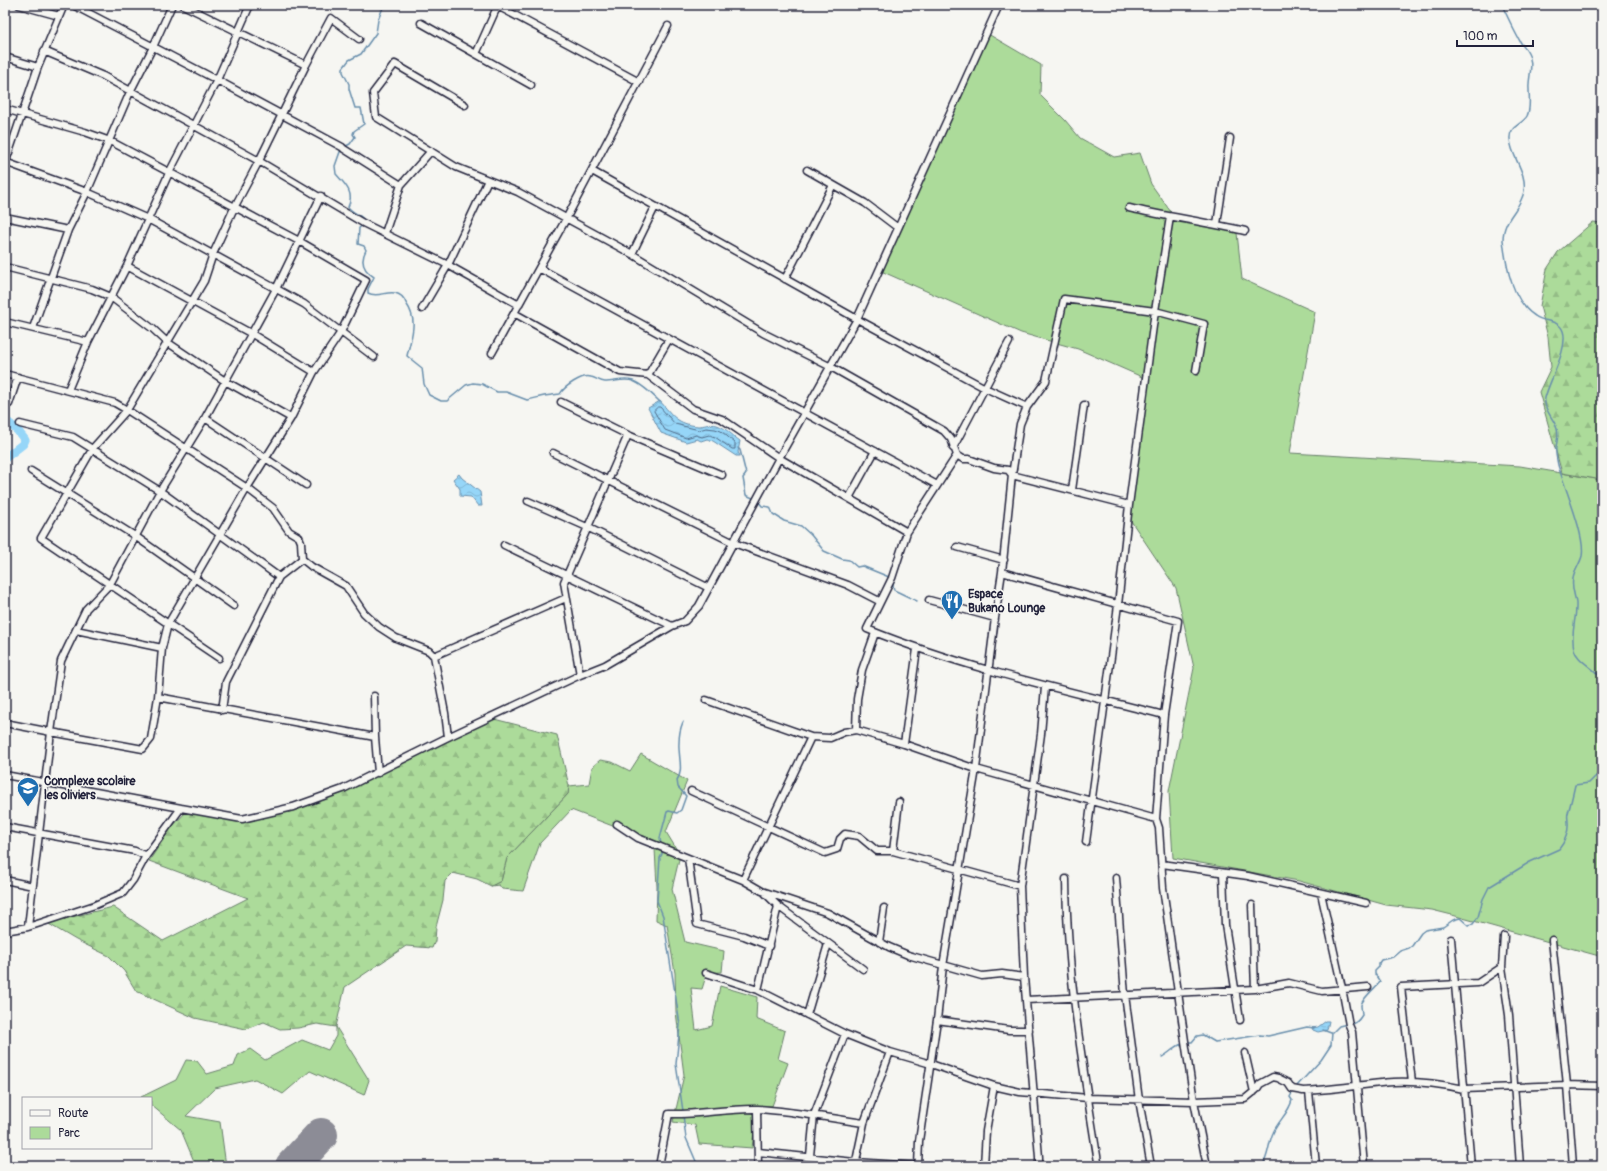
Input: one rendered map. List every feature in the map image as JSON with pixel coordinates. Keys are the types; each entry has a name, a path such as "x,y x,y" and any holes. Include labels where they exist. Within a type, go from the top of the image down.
{"street":[{"path":"19,5 59,16"},
{"path":"64,5 38,66 5,163 87,192 148,219 304,304 374,357"},
{"path":"73,5 343,148 401,185"},
{"path":"33,328 68,230 110,141 130,92 172,5"},
{"path":"183,5 306,65"},
{"path":"68,390 88,342 127,266 169,173 217,80 250,5"},
{"path":"476,54 497,5 639,82"},
{"path":"5,775 242,819 293,807 344,789 448,737 580,675 605,665 672,626 686,621 699,606 710,588 857,319 999,5"},
{"path":"218,658 41,538 93,448 127,410 204,281 213,254 234,208 260,161 281,115 331,18 359,39"},
{"path":"421,23 531,85"},
{"path":"492,353 592,171 668,26"},
{"path":"44,51 103,76 130,92 260,161 321,196 365,224 448,265 519,305"},
{"path":"5,57 38,66"},
{"path":"464,105 395,64 373,94 376,117 456,167 518,192 632,254 763,333 830,367 944,431 951,439 957,455 963,459 969,459 994,468 1008,470 1012,475 1129,505"},
{"path":"5,109 85,132 110,141 234,208 299,241 366,280 341,332 314,372 290,418 247,488 168,624 162,648 158,697 151,739 143,749 5,723"},
{"path":"1217,224 1230,138"},
{"path":"385,233 401,185 431,151"},
{"path":"807,170 865,203 898,228"},
{"path":"592,171 857,319 985,388 1027,407"},
{"path":"422,309 448,265 488,180"},
{"path":"785,279 833,185"},
{"path":"28,927 38,833 60,662 86,609 110,584 160,491 205,418 276,289 321,196"},
{"path":"632,254 655,207"},
{"path":"1130,208 1170,217 1217,224 1245,231"},
{"path":"5,217 68,230"},
{"path":"1086,842 1155,311 1170,217"},
{"path":"127,266 252,334 314,372"},
{"path":"5,267 92,289 111,297 153,329 167,342 225,381 290,418"},
{"path":"539,268 937,485"},
{"path":"758,1152 855,1164 917,1166 919,1141 938,1020 943,966 976,769 995,618 1004,560 1012,475 1020,424 1027,407 1046,381 1064,299 1155,311 1204,324 1196,371"},
{"path":"514,313 620,372 648,374 693,409 722,419 780,458 907,532"},
{"path":"5,322 88,342"},
{"path":"648,374 670,339"},
{"path":"954,448 1009,342"},
{"path":"5,374 115,403 186,447 247,488 273,508 290,531 299,537 301,542 302,559 312,567 346,586 364,613 379,627 396,638 429,651 434,656 445,712 448,737"},
{"path":"9,404 18,378"},
{"path":"561,402 628,435 722,475"},
{"path":"1072,490 1084,405"},
{"path":"205,418 306,485"},
{"path":"20,424 73,437 93,448 160,491 279,577"},
{"path":"580,675 564,582 628,435"},
{"path":"848,498 875,451"},
{"path":"553,453 734,543 848,585 879,602"},
{"path":"957,455 907,532 892,579 879,602 867,630 917,649 988,671 1045,687 1164,716"},
{"path":"31,471 135,536 234,606"},
{"path":"528,501 587,527 710,588"},
{"path":"504,545 672,626"},
{"path":"957,546 1004,560"},
{"path":"222,710 226,682 279,577 302,559"},
{"path":"1002,572 1178,621 1164,716 1156,819 1159,828 1164,888 1185,1043 1194,1101 1207,1166"},
{"path":"434,656 566,598"},
{"path":"929,600 995,618"},
{"path":"76,630 162,648"},
{"path":"856,730 857,699 862,670 876,633"},
{"path":"904,744 917,649"},
{"path":"1039,1166 1024,977 1020,886 1041,734 1045,687"},
{"path":"374,696 374,737 378,773"},
{"path":"158,697 374,737"},
{"path":"706,700 811,737 830,738 844,732 856,730 904,744 976,769 1156,819"},
{"path":"743,880 811,737"},
{"path":"691,791 768,828 825,853 837,849 840,839 845,834 859,836 877,851 893,851 1020,886"},
{"path":"893,851 899,802"},
{"path":"5,931 28,927 95,905 123,893 134,880 146,856 181,808"},
{"path":"617,824 638,838 743,880 762,891 828,913 879,942 908,955 982,976 1002,974 1024,977"},
{"path":"5,828 135,851 146,856"},
{"path":"688,858 697,924 744,936 769,946"},
{"path":"1162,864 1248,876 1366,903"},
{"path":"1223,873 1225,925 1234,990 1240,1020"},
{"path":"1116,878 1125,995 1139,1100 1151,1166"},
{"path":"1066,879 1067,926 1073,997 1098,1162"},
{"path":"5,880 33,886"},
{"path":"762,891 778,906 863,969"},
{"path":"1321,893 1342,988 1348,1024 1352,1032 1364,1166"},
{"path":"1252,904 1255,989"},
{"path":"758,990 778,906"},
{"path":"879,942 884,908"},
{"path":"1504,936 1502,967 1509,1014 1520,1166"},
{"path":"1451,939 1471,1166"},
{"path":"1552,940 1567,1085 1573,1166"},
{"path":"807,1015 828,944"},
{"path":"1412,1082 1401,987 1478,983 1502,967"},
{"path":"706,973 758,990 845,1034 890,1052 931,1064 994,1086 1020,1092 1088,1098 1139,1100 1194,1101 1245,1098 1254,1092 1260,1084 1273,1077 1288,1082 1293,1089 1309,1091 1392,1082 1412,1082 1464,1089 1567,1085 1602,1086"},
{"path":"1026,1000 1255,989 1289,983 1322,991 1342,988 1368,987"},
{"path":"938,1020 1009,1030 1029,1030"},
{"path":"809,1166 814,1115 845,1034"},
{"path":"855,1164 864,1123 890,1052"},
{"path":"1245,1053 1254,1092"},
{"path":"984,1166 986,1131 994,1086"},
{"path":"1309,1091 1316,1166"},
{"path":"659,1166 669,1114 757,1109 814,1115 864,1123"},
{"path":"757,1109 758,1166"}],"shaded area":[{"path":"319,1123 332,1137 305,1166 278,1166"}],"green space":[{"path":"988,34 1041,65 1040,95 1065,120 1080,138 1114,157 1140,153 1151,184 1173,215 1237,233 1242,279 1315,312 1290,453 1520,466 1602,480 1602,990 1599,956 1432,910 1386,905 1299,881 1173,858 1169,791 1194,668 1176,588 1129,518 1142,377 1078,349 1021,333 881,271"},
{"path":"1593,222 1602,223 1602,480 1562,473 1539,392 1551,367 1548,337 1540,306 1547,269 1558,252"},
{"path":"494,719 557,735 569,786 568,794 507,858 501,881 491,886 477,879 453,873 445,881 443,900 436,927 435,941 432,948 406,946 345,987 336,1027 317,1024 298,1028 280,1029 264,1022 246,1029 195,1018 136,991 124,971 109,956 76,940 47,923 113,907 163,941 248,898 149,861 171,828 186,812 244,821 346,790"},
{"path":"641,754 687,781 666,832 680,855 672,889 685,942 724,951 722,972 707,973 702,989 691,988 696,1030 712,1026 720,986 757,997 756,1019 785,1031 778,1059 788,1063 772,1106 757,1106 752,1148 699,1144 695,1125 673,1122 684,1075 676,1012 675,973 667,925 656,920 657,887 655,849 643,842 636,835 571,810 540,843 523,891 502,889 499,885 491,886 501,881 507,858 568,794 569,786 589,784 592,767 600,760 612,762 630,771"},
{"path":"336,1027 369,1080 364,1095 310,1071 283,1094 255,1079 215,1088 186,1116 220,1122 226,1166 196,1166 181,1130 152,1106 152,1097 141,1097 176,1080 186,1060 197,1061 207,1074 234,1066 238,1055 250,1049 265,1060 302,1040 328,1050 336,1036"}],"water":[{"path":"660,401 668,411 680,421 698,426 714,424 726,430 740,441 738,452 740,456 736,456 713,441 707,439 701,441 697,439 686,442 661,433 648,408"},
{"path":"459,474 480,492 482,506 478,506 471,497 460,496 460,489 453,479"},
{"path":"1326,1021 1329,1021 1327,1030 1318,1032 1313,1030 1312,1028 1318,1027"}],"waterway":[{"path":"344,147 350,144 355,137 353,134 354,131 364,124 361,108 355,108 343,68 349,60 361,54 376,33 378,20 384,5"},
{"path":"1502,5 1518,38 1529,54 1531,62 1529,110 1525,119 1514,128 1510,135 1511,146 1523,177 1524,191 1522,198 1506,225 1503,240 1504,250 1508,272 1521,301 1535,316 1555,323 1561,327 1563,331 1564,338 1561,355 1547,391 1545,402 1547,410 1557,429 1558,436 1556,452 1558,465 1574,511 1581,537 1582,556 1573,582 1576,603 1573,631 1574,649 1579,658 1596,672 1602,680"},
{"path":"341,149 335,166 336,174 346,185 350,193 350,202 348,207 365,222"},
{"path":"363,225 359,228 358,244 364,246 366,250 363,262 367,271 374,277 368,289 368,293 375,295 395,293 404,299 410,310 413,323 407,356 422,368 424,384 429,395 441,401 447,401 466,385 473,383 482,384 497,392 506,392 527,400 560,394 565,388 578,379 587,377 603,382 626,380 633,381 651,393 660,402"},
{"path":"5,420 17,430 25,440 23,444 5,458"},
{"path":"738,448 740,450 746,474 743,478 746,495 755,499"},
{"path":"758,501 762,506 770,507 773,514 784,521 801,526 811,535 824,551 842,559 849,560 857,567 862,566 889,577"},
{"path":"894,580 894,590 917,601"},
{"path":"661,845 660,838 667,812 677,813 681,810 686,796 678,787 677,780 680,772 679,737 683,722"},
{"path":"1351,1024 1360,1019 1362,1015 1362,1002 1380,982 1375,974 1375,971 1379,967 1381,960 1393,957 1400,951 1412,946 1421,933 1425,930 1443,927 1453,920 1460,918 1468,925 1473,924 1478,917 1483,899 1489,887 1530,862 1559,849 1567,833 1568,814 1575,785 1589,783 1602,770"},
{"path":"662,849 657,901 663,916 680,1025 676,1064 683,1111"},
{"path":"1295,1088 1321,1060 1331,1045 1332,1033 1339,1026 1347,1024"},
{"path":"1188,1042 1192,1042 1197,1036 1203,1035 1215,1042 1260,1035 1268,1036 1307,1027 1314,1028"},
{"path":"1323,1030 1331,1033"},
{"path":"1162,1057 1178,1045 1184,1043"},
{"path":"1262,1166 1266,1158 1273,1133 1291,1105 1292,1100 1290,1097 1293,1091"},
{"path":"683,1115 686,1138 698,1166"}],"runway":[{"path":"292,1166 321,1135"}],"place":[{"name":"Espace Bukano Lounge","path":"952,620"},
{"name":"Complexe scolaire les oliviers","path":"28,808"}]}
